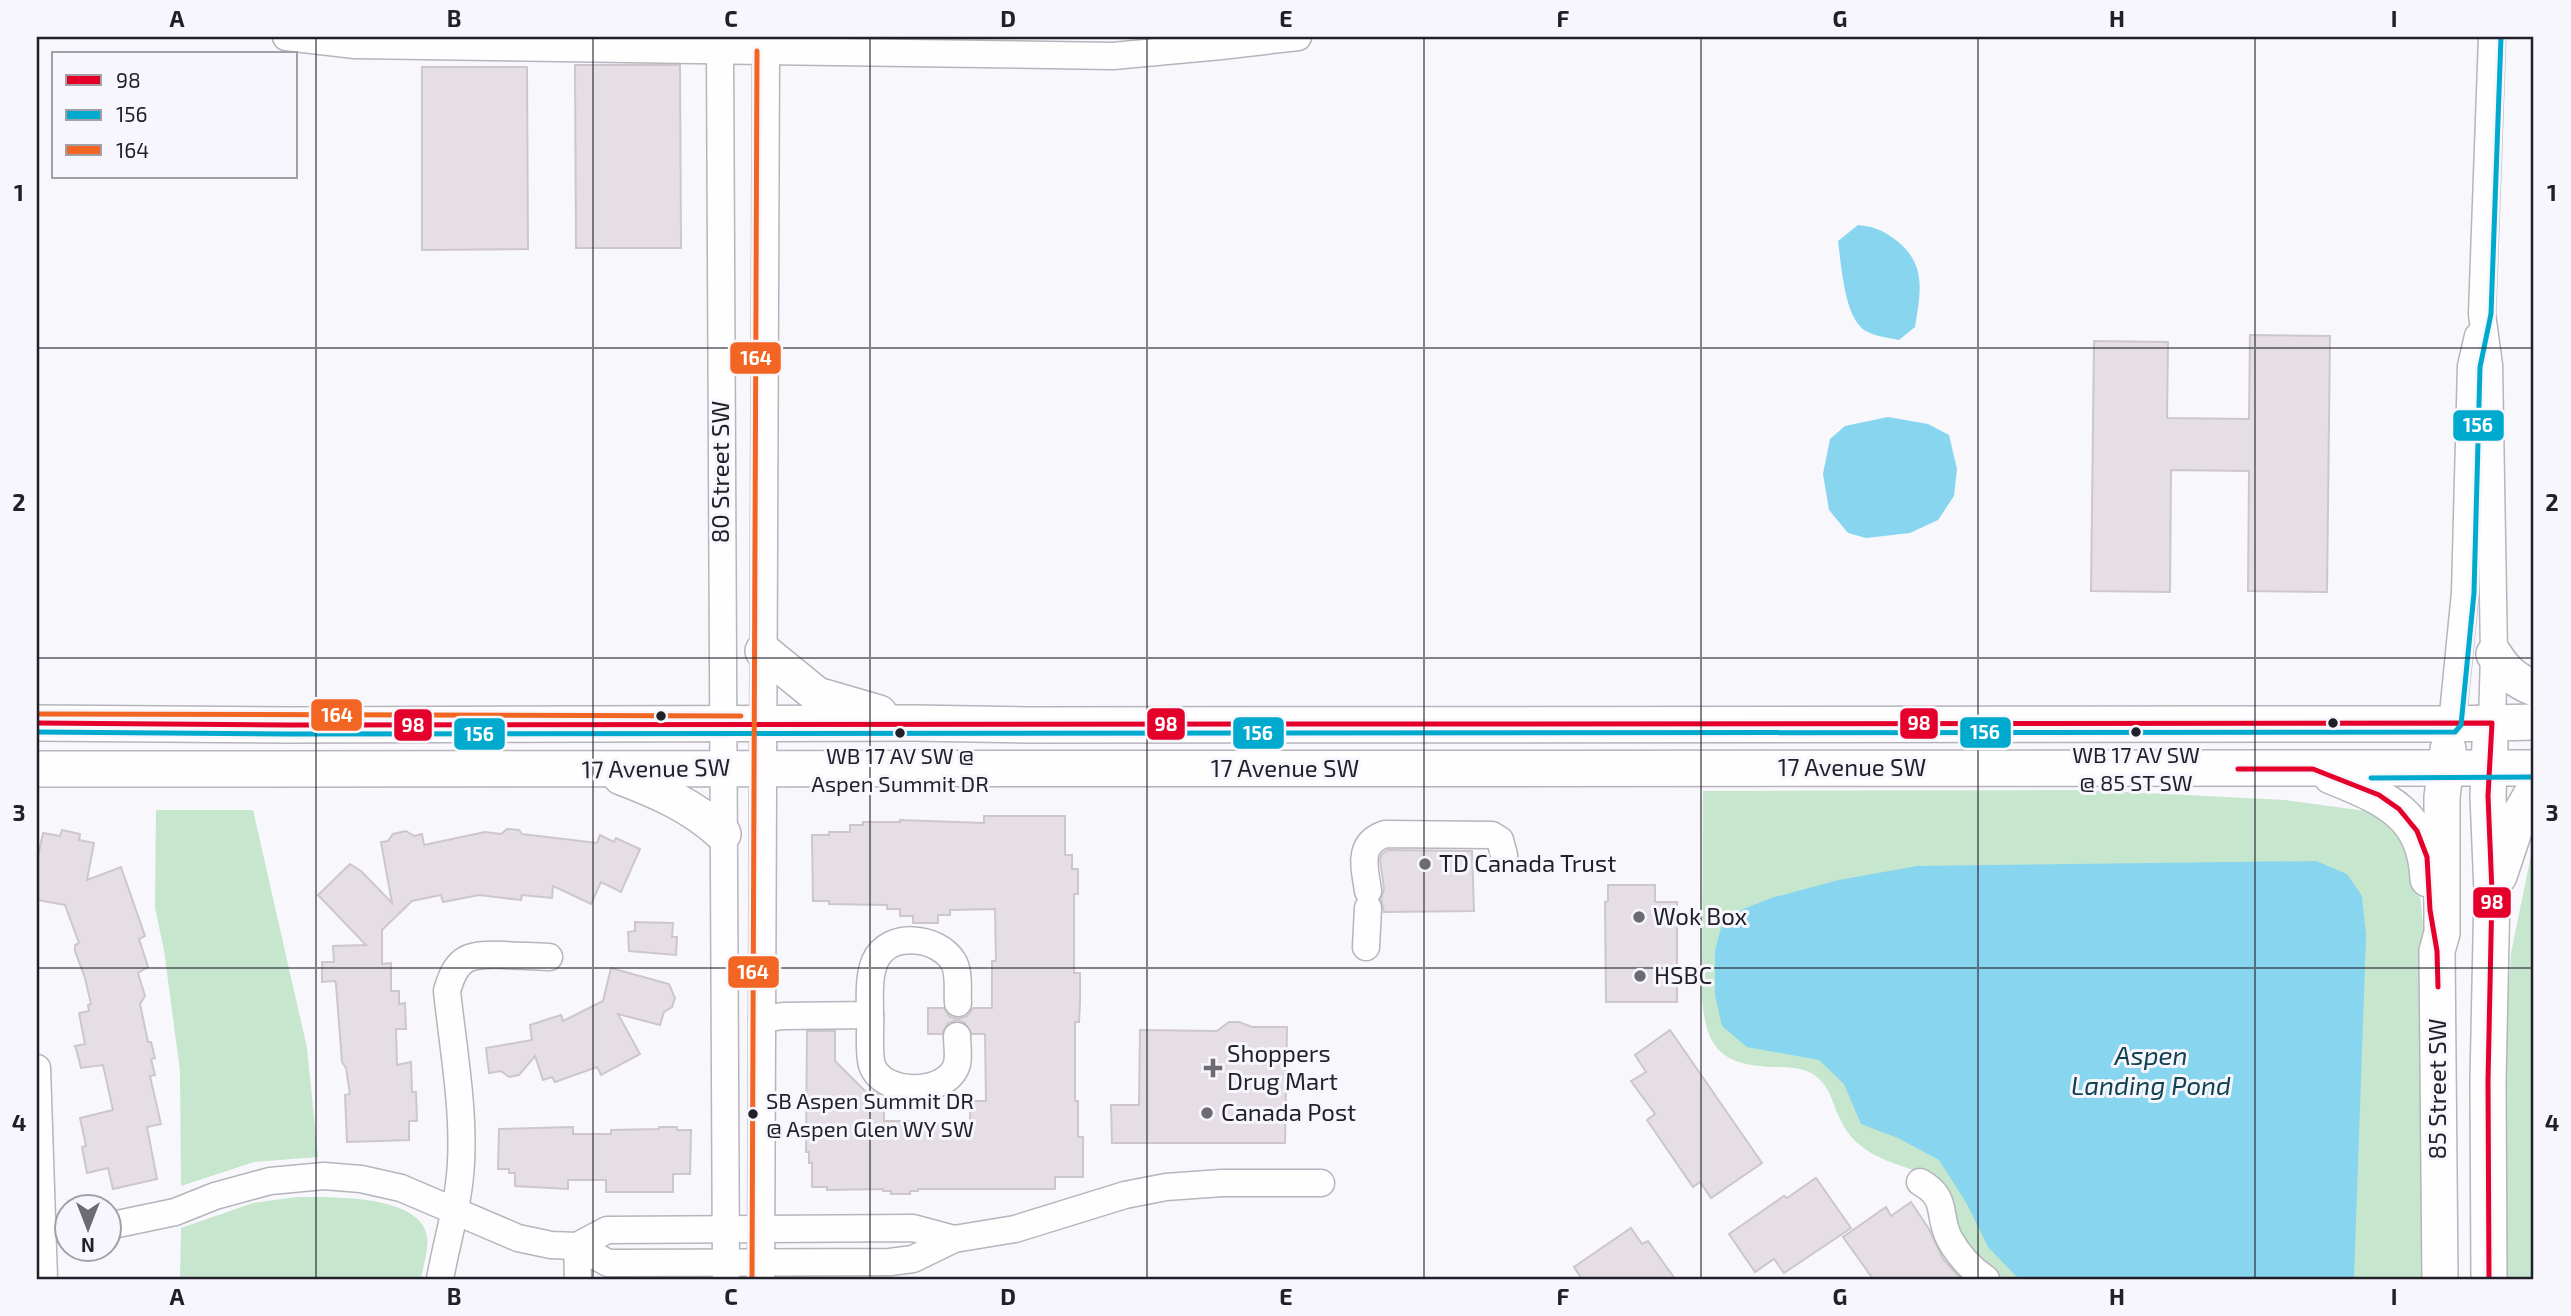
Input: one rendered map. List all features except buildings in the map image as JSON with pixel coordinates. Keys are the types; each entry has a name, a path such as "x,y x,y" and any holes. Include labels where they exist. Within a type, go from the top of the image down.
{"main road":[{"path":"764,651 817,695 913,723"},
{"path":"2494,654 2503,668 2520,682 2534,688"},
{"name":"17 Avenue SW","path":"37,723 1110,725 2534,722"},
{"name":"85 Street SW","path":"2489,1279 2491,723"},
{"path":"1667,724 1668,769"},
{"path":"2004,724 2005,768"},
{"name":"85 Street SW","path":"2440,1279 2437,951 2442,933 2442,797 2452,724"},
{"path":"251,725 251,769"},
{"name":"17 Avenue SW","path":"37,769 2534,768"},
{"path":"2313,769 2379,795 2399,809 2417,831 2427,857 2430,910 2437,951"},
{"path":"604,770 661,792 703,817 723,834"},
{"path":"2491,892 2503,868 2519,816 2534,790"}],"street":[{"path":"286,37 355,45 407,41 766,51 1221,47 1298,37"},
{"name":"85 Street SW","path":"2491,723 2494,654 2489,365 2483,314 2492,37"},
{"name":"80 Street SW","path":"720,50 726,1271"},
{"name":"80 Street SW","path":"761,1271 766,51"},
{"name":"85 Street SW","path":"2452,724 2465,593 2471,366 2483,314"},
{"path":"721,317 765,315"},
{"path":"1110,725 1110,769"},
{"path":"1366,947 1368,900 1364,861 1367,846 1374,838 1385,834 1492,835 1500,840 1504,855"},
{"path":"957,1036 957,1064 949,1077 931,1087 900,1086 883,1079 872,1065 871,977 876,958 891,946 916,939 940,946 954,962 958,1003"},
{"path":"440,1279 456,1211 461,1152 460,1114 447,991 450,980 460,963 475,954 549,957"},
{"path":"762,1019 783,1016 870,1015"},
{"path":"37,1068 49,1241 44,1279"},
{"path":"122,1223 175,1212 215,1196 270,1181 324,1176 361,1179 401,1188 518,1238 551,1245 577,1246 608,1263 761,1271 913,1259 954,1239 1015,1229 1125,1195 1166,1187 1223,1183 1321,1183"},
{"path":"1920,1182 1930,1187 1939,1197 1948,1236 1960,1255 1970,1268 1986,1279"},
{"path":"577,1246 607,1230 913,1228 954,1239"},
{"path":"577,1246 578,1279"}],"green space":[{"name":"Aspen Landing Pond","path":"2085,790 2285,800 2381,813 2411,843 2418,872 2427,968 2426,1279 1998,1279 1978,1266 1923,1173 1875,1155 1855,1141 1840,1119 1825,1086 1817,1077 1798,1069 1742,1063 1720,1051 1713,1042 1707,1030 1702,996 1703,791"},
{"path":"156,810 253,810 307,1048 318,1157 254,1162 181,1186 180,1071 164,950 155,908"},
{"path":"2534,841 2534,1279 2504,1279 2504,1054 2511,953"},
{"path":"297,1197 350,1198 391,1205 408,1212 421,1222 427,1236 427,1252 421,1279 180,1279 181,1228 253,1203"}],"water":[{"path":"1858,225 1885,232 1904,247 1916,267 1920,289 1915,327 1899,340 1877,336 1862,329 1850,308 1838,241"},
{"path":"1888,417 1928,424 1949,435 1957,469 1954,496 1938,520 1910,533 1866,538 1848,533 1829,510 1823,474 1830,439 1845,426"},
{"name":"Aspen Landing Pond","path":"2316,861 2347,874 2362,896 2366,936 2354,1279 2019,1279 1988,1247 1967,1204 1939,1160 1898,1138 1861,1124 1844,1084 1819,1060 1747,1047 1722,1026 1715,995 1715,950 1724,917 1771,898 1839,880 1917,866"}],"transit line":[{"name":"156","path":"37,732 2455,732 2461,725 2474,593 2480,367 2491,314 2501,37"},
{"name":"164","path":"752,1279 757,51"},
{"name":"164","path":"37,714 741,716"},
{"name":"98","path":"37,723 2492,723 2488,796 2492,892 2488,1081 2489,1279"},
{"name":"98","path":"2238,769 2313,769 2379,795 2399,809 2417,831 2427,857 2438,987"},
{"name":"156","path":"2371,778 2534,777"}],"place":[{"name":"WB 17 AV SW @ 85 ST SW","path":"2136,732"},
{"name":"WB 17 AV SW @ Aspen Summit DR","path":"900,733"},
{"name":"TD Canada Trust","path":"1425,864"},
{"name":"Wok Box","path":"1639,917"},
{"name":"HSBC","path":"1640,976"},
{"name":"Shoppers Drug Mart","path":"1213,1068"},
{"name":"Canada Post","path":"1207,1113"},
{"name":"SB Aspen Summit DR @ Aspen Glen WY SW","path":"753,1114"}]}
